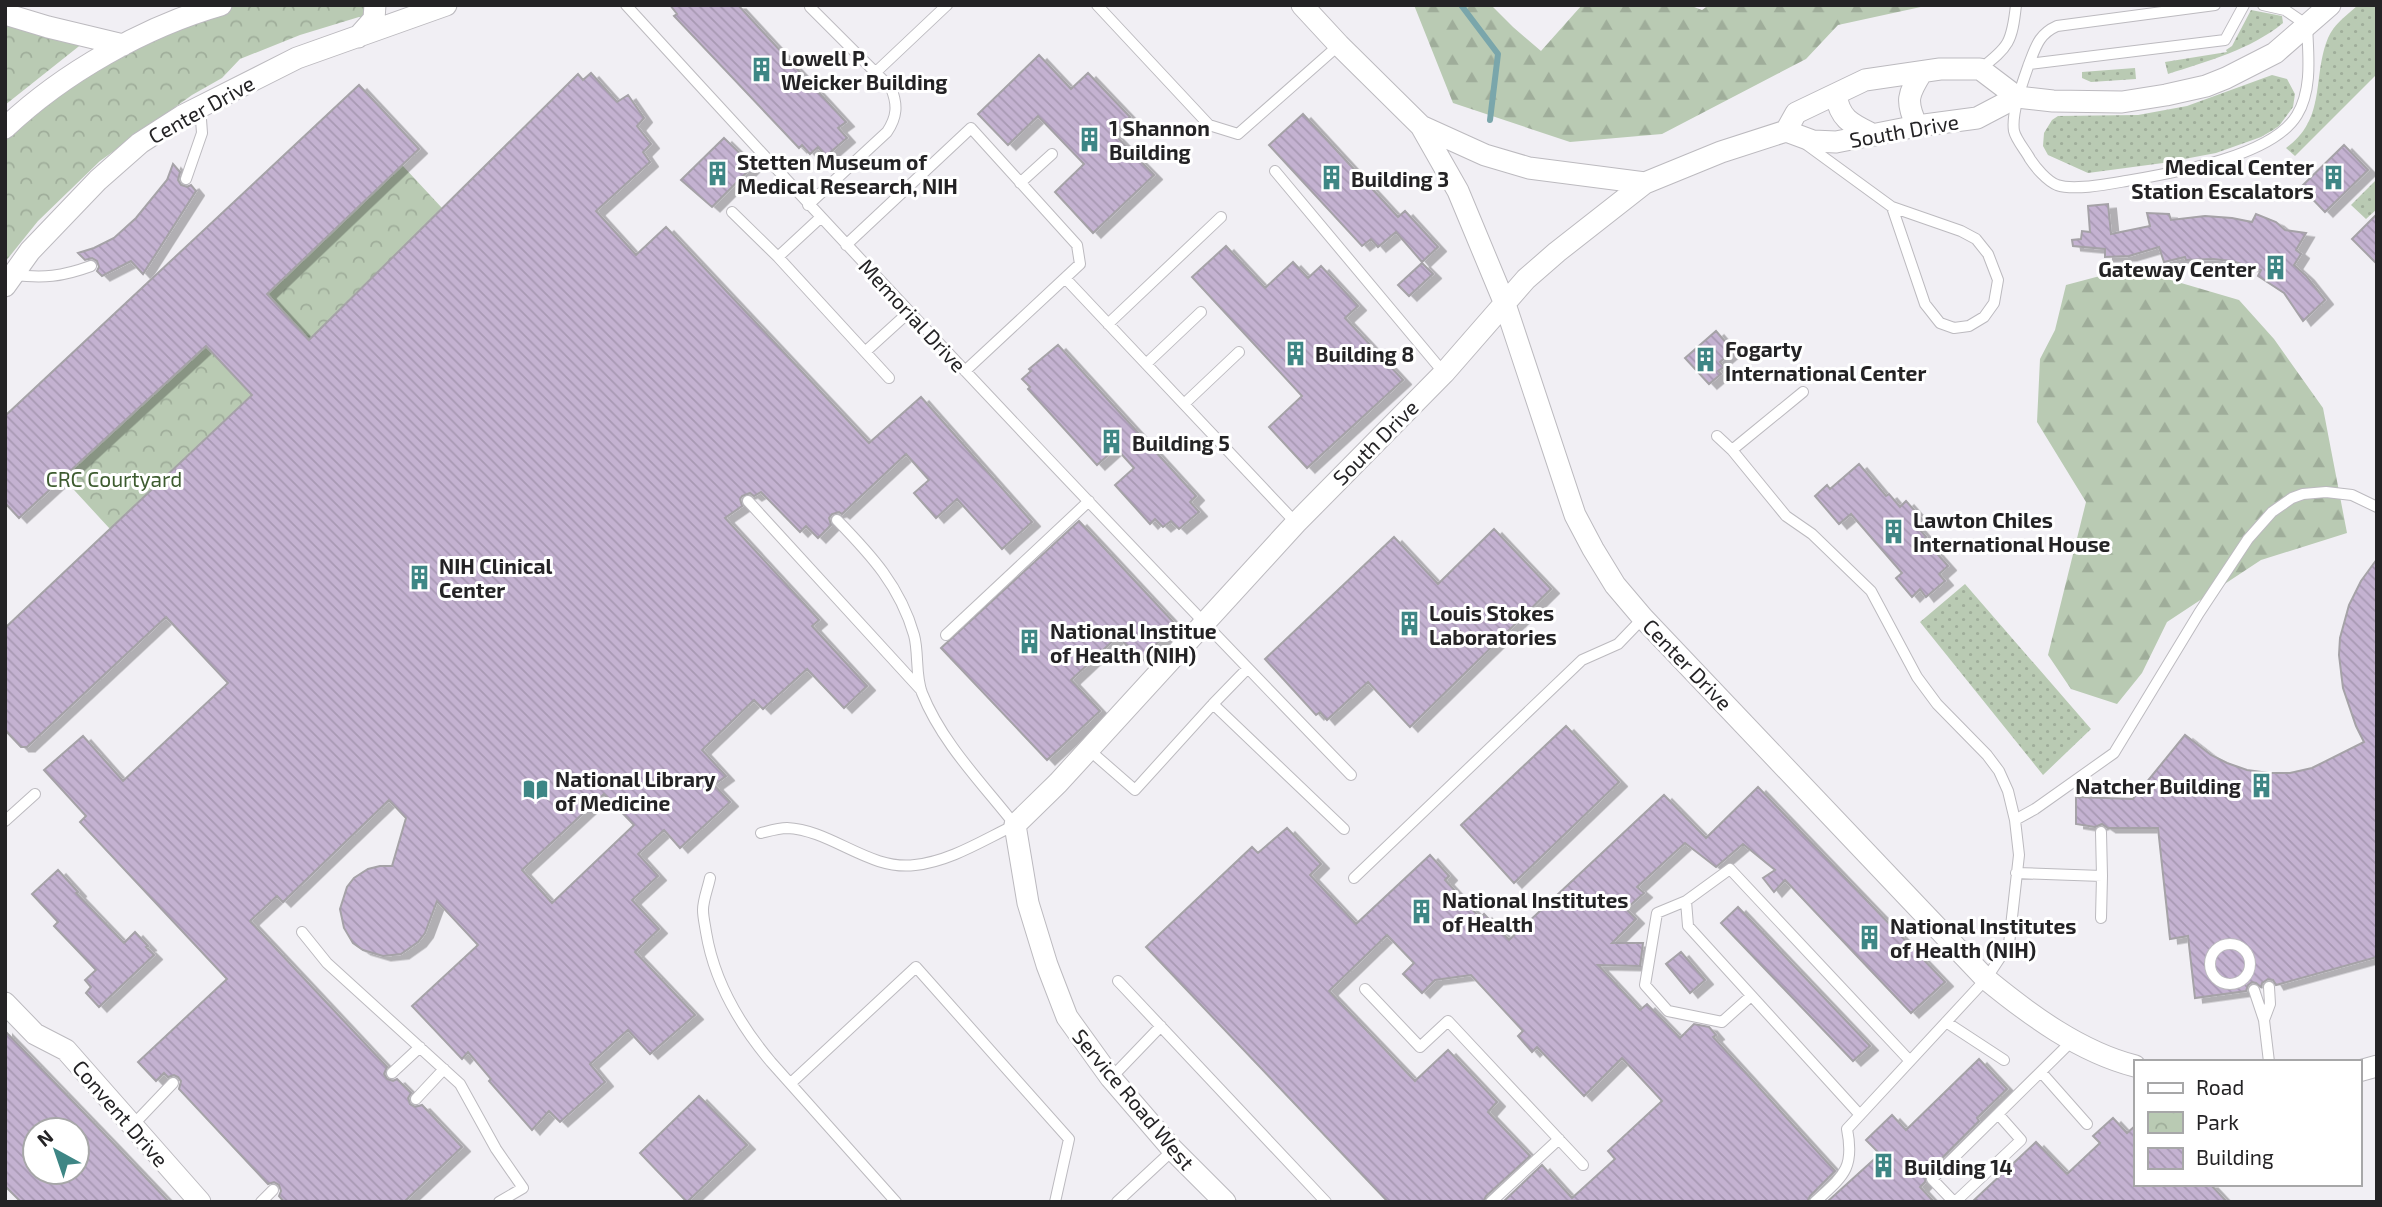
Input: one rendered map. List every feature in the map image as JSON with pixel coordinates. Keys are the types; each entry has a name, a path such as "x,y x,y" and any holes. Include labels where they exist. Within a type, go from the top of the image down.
{"street":[{"path":"5,128 53,87 123,45 202,10 221,5"},
{"path":"358,37 374,19 375,5"},
{"name":"Center Drive","path":"9,280 30,251 109,170 140,143 200,106 297,58 446,5"},
{"name":"Center Drive","path":"1302,5 1421,127 1458,191 1505,304 1575,515 1615,585 1643,618 1986,979 2017,1004 2073,1040 2134,1066"},
{"path":"1980,69 2017,97 2053,101 2122,102 2206,86 2238,72 2275,52 2330,5"},
{"path":"5,14 123,45"},
{"name":"South Drive","path":"1786,131 1796,113 1865,80 1940,69 1980,69"},
{"path":"1917,126 1908,108 1910,90 1922,72"},
{"path":"1836,94 1840,113 1853,124 1874,135"},
{"name":"South Drive","path":"1015,825 1296,523 1444,373 1526,279 1645,183 1721,152 1786,131 1813,141 1836,142 1917,126 1978,118 2017,97"},
{"name":"Center Drive","path":"1421,127 1485,155 1529,168 1645,183"},
{"name":"Service Road West","path":"1015,825 1028,903 1067,1017 1111,1078 1173,1150 1225,1202"},
{"name":"Convent Drive","path":"5,1003 35,1034 66,1051 200,1202"}],"lane":[{"name":"Memorial Drive","path":"626,5 846,246 1351,775"},
{"path":"808,205 887,132 896,111 891,88 810,7 812,5"},
{"path":"876,72 947,5"},
{"path":"1097,5 1209,125 1238,135 1339,45"},
{"path":"1980,69 2003,51 2013,33 2016,5"},
{"path":"2215,5 2057,26 2046,31 2038,39 2017,97 2014,132 2033,163 2058,185 2092,187 2222,161 2272,139 2298,114 2306,87 2307,25 2285,10 2263,5"},
{"path":"2029,64 2225,40 2244,5"},
{"path":"186,179 202,133 200,106"},
{"path":"846,246 971,128 1077,245 1080,264 965,371"},
{"path":"1786,131 1892,207 1961,231 1976,239 1988,254 1998,280 1994,303 1984,317 1969,326 1954,328 1940,323 1925,304 1892,207"},
{"path":"1020,183 1052,154"},
{"path":"1275,171 1444,373"},
{"path":"732,212 778,257 889,378"},
{"path":"1108,324 1221,216"},
{"path":"778,257 820,218"},
{"path":"9,280 59,276 91,266"},
{"path":"1065,278 1296,523"},
{"path":"865,352 909,312"},
{"path":"1146,364 1201,312"},
{"path":"1184,404 1239,352"},
{"path":"1732,450 1803,392"},
{"path":"1717,436 1732,450 1786,516 1812,534 1871,591 1917,677 1937,704 1999,771 2008,791 2015,820 2019,855 2009,944 1986,979 1847,1129 1850,1143 1849,1163 1835,1183 1815,1202"},
{"path":"2015,820 2115,753 2199,614 2248,539 2272,512 2292,498 2326,492 2352,495 2377,507"},
{"path":"748,501 921,690"},
{"path":"946,635 1089,501"},
{"path":"761,833 785,828 810,831 885,863 914,866 946,859 1015,825 940,731 921,690 914,636 897,592 880,565 837,520"},
{"path":"1354,878 1581,660 1618,644 1643,618"},
{"path":"1088,749 1135,790 1247,669"},
{"path":"1213,704 1344,829"},
{"path":"5,821 35,793"},
{"path":"2101,832 2101,918"},
{"path":"1751,996 1722,1022 1668,1011 1645,985 1657,913 1686,901 1730,869 1910,1061"},
{"path":"2016,873 2102,876"},
{"path":"710,878 703,910 709,948 719,981 752,1040 896,1202"},
{"path":"1686,901 1688,926 1860,1115"},
{"path":"302,932 327,963 460,1084 496,1149 523,1188 499,1202"},
{"path":"791,1083 916,967 1069,1139 1055,1202"},
{"path":"1118,981 1326,1202"},
{"path":"2264,1020 2270,1004 2269,987"},
{"path":"1366,989 1420,1047 1448,1021 1583,1165"},
{"path":"2254,990 2264,1020 2269,1060"},
{"path":"1946,1022 2004,1060"},
{"path":"1111,1078 1161,1026"},
{"path":"1998,1114 2021,1140 1954,1202 1932,1179 2073,1040"},
{"path":"392,1073 420,1047"},
{"path":"416,1099 444,1069"},
{"path":"2041,1072 2087,1124"},
{"path":"132,1126 173,1083"},
{"path":"1491,1202 1559,1139"},
{"path":"1116,1202 1173,1150"},
{"path":"261,1202 273,1190"}],"green space":[{"path":"221,5 375,5 374,19 359,17 300,35 240,59 222,78 192,95 100,161 38,221 5,262 5,128 53,87"},
{"path":"1414,5 1491,5 1541,51 1582,5 1689,5 1702,10 1709,5 1930,5 1838,25 1806,59 1662,134 1570,142 1453,103"},
{"path":"2358,5 2377,5 2377,74 2295,156 2286,148 2299,137 2313,111 2328,38 2337,24"},
{"path":"2251,10 2282,16 2283,23 2243,48 2168,74 2165,62 2227,52"},
{"path":"5,22 83,43 5,105"},
{"path":"2135,68 2136,79 2091,82 2082,78 2082,72"},
{"path":"2272,75 2287,79 2295,94 2293,107 2273,130 2216,153 2088,173 2048,155 2043,146 2044,133 2058,116 2138,115 2187,106"},
{"path":"402,165 442,208 309,340 267,294"},
{"path":"2377,179 2377,209 2366,219 2351,205"},
{"path":"2130,268 2239,300 2274,339 2323,408 2347,533 2261,560 2167,622 2142,673 2117,704 2071,689 2048,655 2086,502 2037,422 2040,359 2055,330 2066,285"},
{"name":"CRC Courtyard","path":"206,346 252,395 110,529 63,478"},
{"path":"1965,584 2091,729 2043,775 1920,622"}],"building":[{"name":"Lowell P. Weicker Building","path":"670,5 738,5 846,122 838,128 847,138 826,156 818,147 810,154 802,145 799,148 674,16 677,14"},
{"name":"1 Shannon Building","path":"1039,55 1071,89 1088,73 1130,117 1113,133 1154,175 1093,233 1055,192 1084,164 1038,116 1008,145 978,114"},
{"name":"NIH Clinical Center","path":"591,73 617,102 628,95 644,118 637,126 651,144 643,152 650,162 596,211 636,255 666,227 869,443 921,397 1032,522 1002,549 957,499 936,518 914,493 929,480 906,454 842,514 832,514 829,518 831,525 818,538 806,526 800,532 761,492 754,496 750,493 742,496 742,506 725,518 819,620 812,626 867,686 844,708 807,669 763,709 754,700 702,750 726,776 714,785 730,802 680,848 664,830 638,854 658,876 632,900 659,929 635,952 695,1015 650,1054 628,1030 590,1064 605,1082 560,1122 549,1111 532,1130 489,1081 491,1079 468,1052 462,1059 412,1006 478,945 437,901 425,933 418,942 401,954 383,956 363,950 353,943 344,928 340,909 347,887 354,878 368,869 392,866 406,818 389,800 283,902 277,896 250,921 387,1067 384,1074 387,1079 397,1079 411,1093 408,1098 410,1104 415,1107 422,1105 462,1147 404,1202 284,1202 279,1196 279,1185 274,1182 268,1184 179,1089 181,1081 178,1077 168,1077 164,1073 156,1081 138,1062 227,979 80,822 86,816 44,770 83,736 123,781 228,683 166,617 27,747 21,747 5,730 5,628 252,395 206,346 19,518 5,503 5,416 359,85 419,149 267,294 309,340 578,74 583,80","holes":["604,794 634,825 552,903 522,870"]},
{"name":"Building 3","path":"1303,114 1398,217 1405,211 1438,247 1422,262 1396,232 1378,247 1371,239 1362,246 1269,145"},
{"name":"Stetten Museum of Medical Research, NIH","path":"724,138 753,166 712,207 681,180"},
{"name":"Medical Center Station Escalators","path":"2344,145 2368,170 2325,212 2301,187"},
{"path":"173,164 180,172 178,180 181,185 191,185 196,191 143,274 131,261 102,276 97,271 97,261 92,258 85,260 78,253 114,238 136,218 167,180"},
{"name":"Gateway Center","path":"2108,204 2111,234 2150,226 2147,213 2169,214 2171,220 2205,216 2252,222 2256,214 2276,222 2285,230 2306,233 2296,250 2301,254 2294,265 2325,300 2303,321 2284,293 2258,276 2261,270 2232,261 2213,259 2186,260 2185,257 2164,262 2159,247 2129,256 2105,257 2105,249 2073,246 2072,240 2081,239 2082,231 2090,232 2088,206"},
{"path":"2377,214 2377,264 2352,239"},
{"name":"Building 8","path":"1226,246 1265,288 1293,262 1308,278 1321,266 1358,306 1345,318 1403,380 1307,468 1269,427 1302,396 1192,277"},
{"path":"1422,263 1433,274 1409,296 1398,285"},
{"name":"Fogarty International Center","path":"1716,331 1733,351 1720,362 1724,367 1718,371 1721,374 1709,384 1685,358"},
{"name":"Building 5","path":"1058,345 1196,496 1190,502 1199,512 1179,529 1171,521 1163,527 1155,519 1150,524 1115,485 1134,468 1116,448 1097,465 1028,389 1030,387 1022,379 1031,371 1029,369"},
{"name":"Lawton Chiles International House","path":"1859,464 1886,496 1889,494 1900,507 1906,501 1922,519 1915,524 1926,537 1924,539 1948,566 1939,574 1945,581 1926,597 1920,589 1912,597 1896,578 1902,573 1851,514 1839,524 1815,496 1827,485 1830,489"},
{"name":"National Institue of Health (NIH)","path":"1079,521 1176,625 1140,660 1118,636 1071,680 1100,711 1047,760 941,648"},
{"name":"Louis Stokes Laboratories","path":"1494,529 1551,589 1410,727 1368,682 1327,720 1320,712 1316,715 1265,659 1394,537 1438,584"},
{"name":"Natcher Building","path":"2377,559 2377,957 2276,985 2273,980 2268,979 2261,987 2252,982 2246,991 2195,998 2188,936 2170,939 2158,828 2108,828 2102,824 2095,827 2076,824 2076,797 2133,799 2185,735 2211,755 2227,763 2247,770 2269,773 2290,773 2312,768 2364,742 2343,688 2340,638 2349,605 2361,581"},
{"path":"1566,726 1619,782 1514,883 1461,825"},
{"path":"1758,787 1945,982 1911,1013 1785,880 1774,892 1763,878 1775,870 1743,844 1716,867 1685,843 1637,887 1644,893 1626,909 1636,919 1612,943 1643,943 1640,966 1598,965 1640,1010 1647,1004 1680,1038 1694,1024 1709,1027 1716,1035 1713,1037 1835,1171 1807,1202 1503,1202 1542,1165 1572,1198 1615,1159 1608,1151 1662,1101 1622,1058 1584,1096 1537,1047 1532,1052 1518,1036 1523,1031 1471,975 1435,980 1422,993 1403,974 1414,963 1387,935 1329,991 1415,1081 1448,1050 1497,1102 1488,1112 1530,1156 1486,1196 1483,1202 1388,1202 1146,947 1252,847 1258,853 1287,828 1321,864 1310,875 1356,924 1430,855 1449,876 1445,880 1480,918 1484,914 1509,940 1664,795 1706,838"},
{"path":"58,870 124,943 135,932 154,955 99,1007 86,993 91,987 85,980 96,970 54,926 58,922 32,894"},
{"path":"1738,907 1870,1046 1853,1061 1721,923"},
{"path":"1681,952 1705,980 1690,993 1666,964"},
{"path":"5,1031 87,1116 21,1116 21,1186 91,1186 91,1121 169,1202 21,1202 5,1186"},
{"path":"1979,1059 2007,1089 1926,1174 1925,1182 1920,1187 1934,1202 1827,1202 1880,1154 1866,1140 1892,1115 1906,1130"},
{"path":"699,1096 747,1145 687,1202 640,1153"},
{"path":"2113,1118 2127,1133 2134,1127 2134,1186 2212,1186 2227,1202 1972,1202 2036,1142 2067,1174 2100,1143 2093,1136"}],"waterway":[{"path":"1461,5 1498,54 1490,120"}],"place":[{"name":"Lowell P. Weicker Building","path":"761,69"},
{"name":"1 Shannon Building","path":"1089,139"},
{"name":"Stetten Museum of Medical Research, NIH","path":"717,173"},
{"name":"Building 3","path":"1331,178"},
{"name":"Medical Center Station Escalators","path":"2334,178"},
{"name":"Gateway Center","path":"2276,268"},
{"name":"Building 8","path":"1295,353"},
{"name":"Fogarty International Center","path":"1705,360"},
{"name":"Building 5","path":"1112,442"},
{"name":"Lawton Chiles International House","path":"1893,531"},
{"name":"NIH Clinical Center","path":"419,577"},
{"name":"Louis Stokes Laboratories","path":"1409,624"},
{"name":"National Institue of Health (NIH)","path":"1030,642"},
{"name":"Natcher Building","path":"2261,785"},
{"name":"National Library of Medicine","path":"535,790"},
{"name":"National Institutes of Health","path":"1422,911"},
{"name":"National Institutes of Health (NIH)","path":"1870,937"},
{"name":"Building 14","path":"1884,1166"}]}
